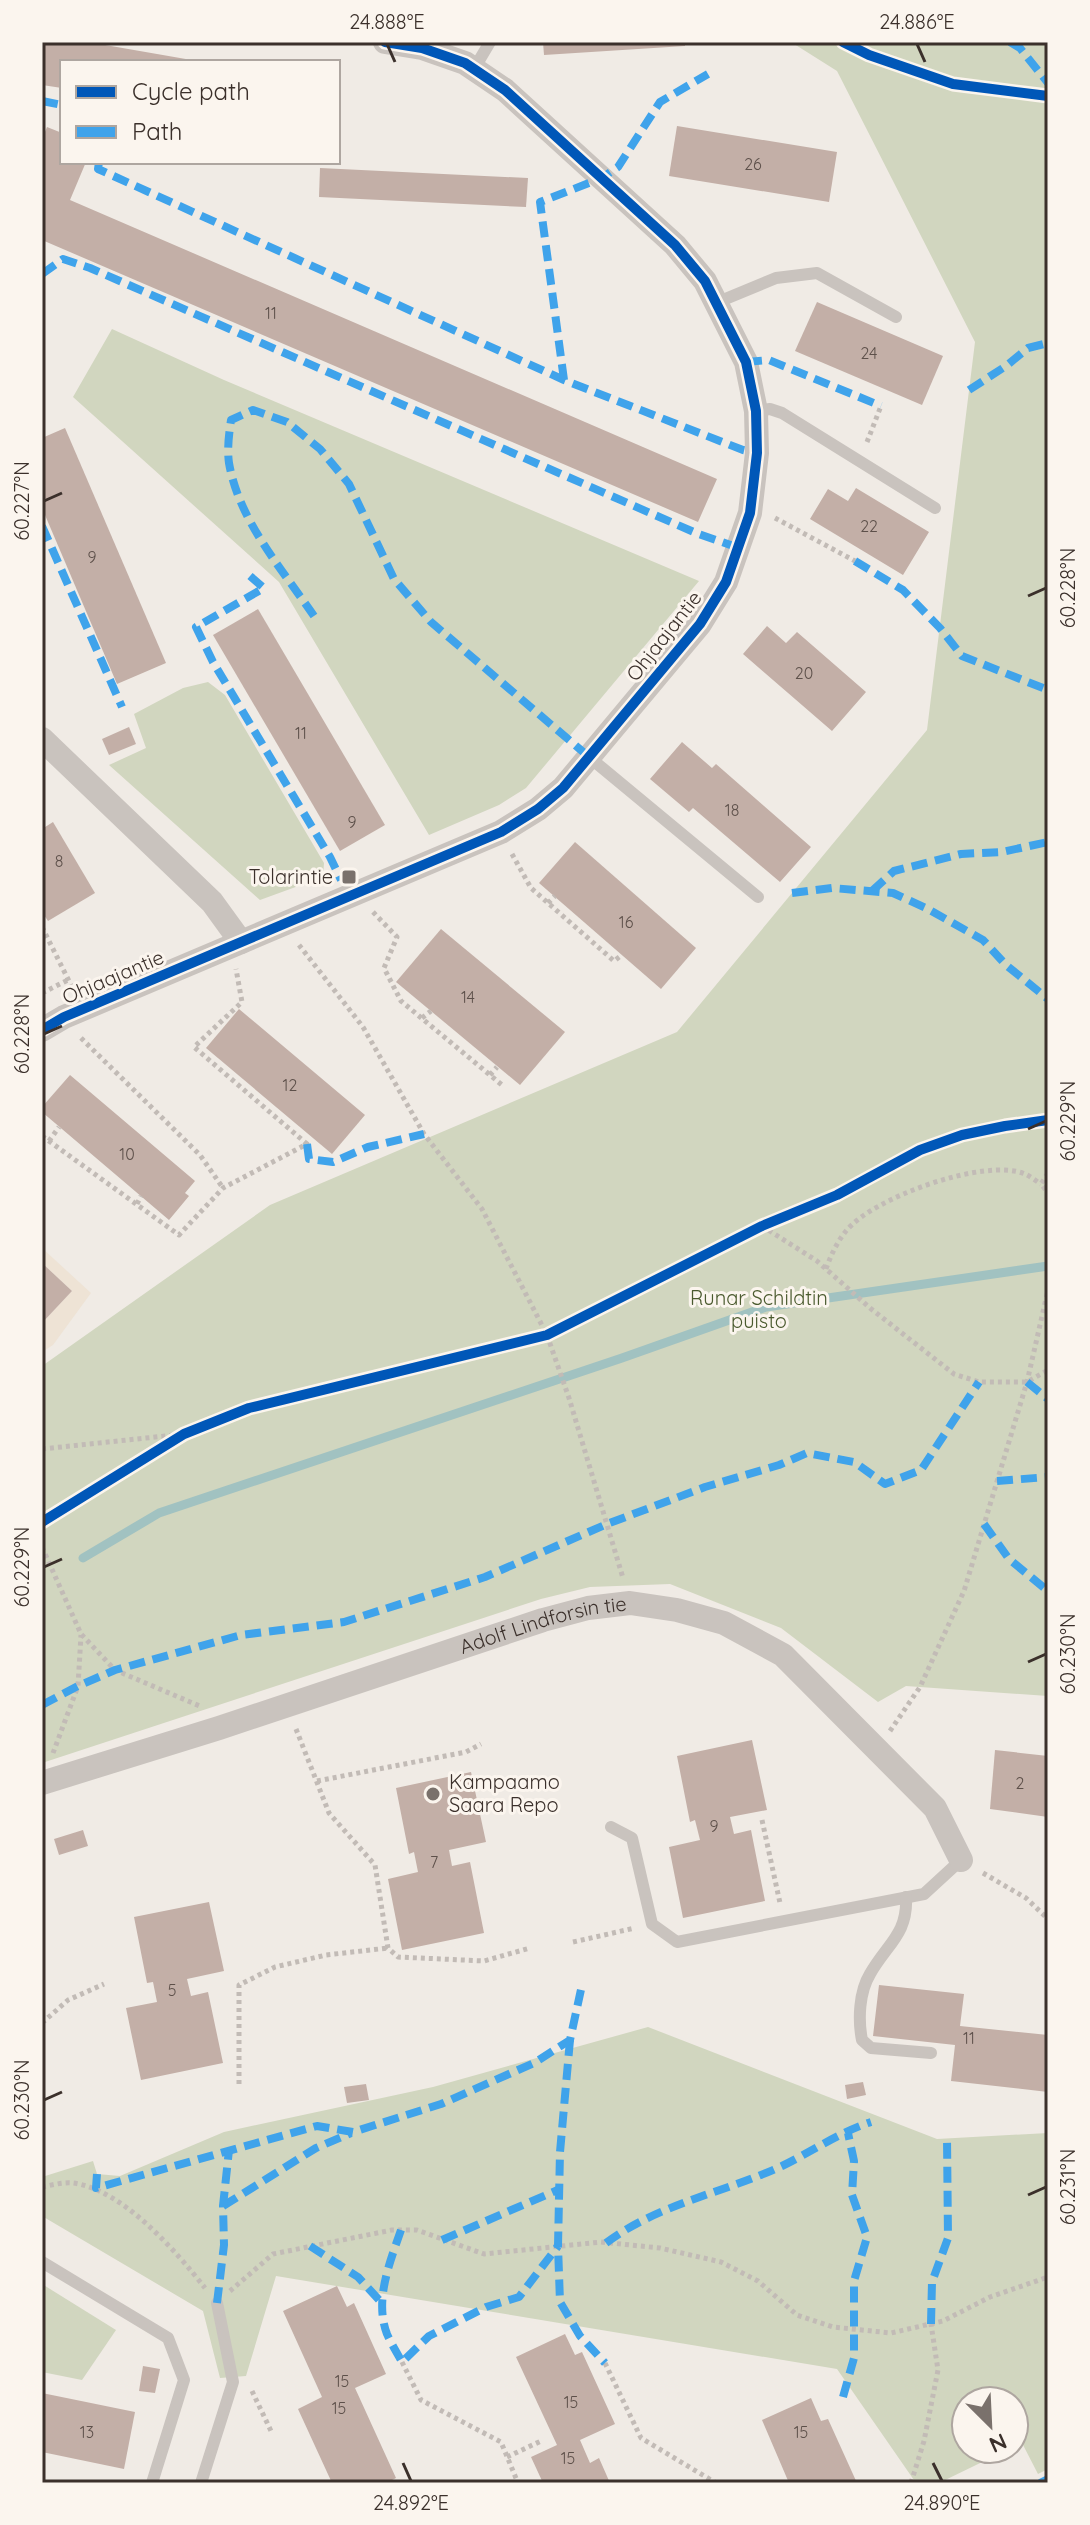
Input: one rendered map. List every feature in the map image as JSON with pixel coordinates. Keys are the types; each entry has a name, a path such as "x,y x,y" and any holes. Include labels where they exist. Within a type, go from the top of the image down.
{"street":[{"name":"Ohjaajantie","path":"42,1030 64,1017 238,952 501,832 538,809 563,788 700,624 726,582 750,513 757,453 756,411 746,362 705,281 675,245 505,90 465,63 422,48 385,42"},
{"path":"42,739 212,902 238,952"},
{"name":"Adolf Lindforsin tie","path":"43,1782 219,1728 543,1620 588,1608 630,1603 677,1610 724,1623 783,1655 935,1808 961,1860"}],"lane":[{"path":"474,69 490,42"},
{"path":"718,302 776,278 817,273 896,317"},
{"path":"756,411 770,409 782,413 935,508"},
{"path":"589,757 758,897"},
{"path":"611,1827 632,1838 652,1924 677,1942 924,1894 961,1860"},
{"path":"906,1897 907,1914 902,1927 868,1977 858,2020 862,2040 871,2048 931,2053"},
{"path":"42,2262 168,2338 184,2380 152,2483"},
{"path":"201,2483 233,2382 217,2303"}],"path":[{"path":"859,461 881,406"},
{"path":"764,515 779,519 855,561"},
{"path":"501,832 531,888 614,961 622,955"},
{"path":"548,903 555,896"},
{"path":"367,906 397,937 384,968 401,1001 502,1085"},
{"path":"42,927 75,994"},
{"path":"293,937 363,1027 424,1134 482,1209 547,1335 630,1603"},
{"path":"42,1136 179,1235 223,1188 307,1144 212,1058 194,1047 242,1002 238,952"},
{"path":"42,993 68,980"},
{"path":"422,1018 431,1011"},
{"path":"64,1017 88,1046 200,1155 223,1188"},
{"path":"490,1075 497,1067"},
{"path":"287,1126 293,1121"},
{"path":"49,1141 59,1127"},
{"path":"826,1269 848,1228 901,1194 975,1171 1003,1170 1024,1173 1041,1184 1048,1193"},
{"path":"1041,1184 1048,1173"},
{"path":"137,1204 141,1196"},
{"path":"749,1233 775,1221"},
{"path":"762,1226 826,1269 954,1374 979,1382 1027,1382 1048,1370"},
{"path":"877,1748 920,1687 964,1591 1027,1382 1048,1290"},
{"path":"532,1338 560,1328"},
{"path":"158,1450 197,1429"},
{"path":"42,1449 184,1434"},
{"path":"42,1547 81,1634 115,1670 208,1709 219,1728"},
{"path":"43,1782 78,1686 81,1634"},
{"path":"293,1722 329,1813 375,1865 388,1948 398,1957 484,1961 530,1948"},
{"path":"317,1781 466,1752 481,1744"},
{"path":"762,1820 784,1920"},
{"path":"961,1860 1026,1898 1048,1919"},
{"path":"573,1942 652,1924"},
{"path":"239,2084 239,1985 275,1967 326,1955 388,1948"},
{"path":"42,2023 68,2000 104,1984"},
{"path":"42,2187 70,2182 96,2188 155,2230 217,2303 273,2254 392,2230 417,2230 484,2254 601,2242 660,2248 721,2262 758,2281 797,2315 833,2327 891,2333 943,2321 990,2297 1048,2277"},
{"path":"911,2483 924,2441 938,2370 931,2324"},
{"path":"402,2362 421,2400 501,2442 518,2483"},
{"path":"605,2363 641,2438 716,2483"},
{"path":"233,2382 252,2392 271,2431"},
{"path":"507,2457 541,2441"}],"green space":[{"name":"Runar Schildtin puisto","path":"791,42 1048,42 1048,1696 906,1686 878,1702 781,1628 670,1584 590,1587 541,1599 42,1763 42,1366 270,1205 677,1032 927,730 975,342 837,71"},
{"path":"112,329 224,380 699,581 526,788 499,805 429,835 279,582 73,397"},
{"path":"208,682 225,695 324,863 323,877 260,900 109,765 146,748 134,714 183,688"},
{"path":"648,2027 937,2139 1048,2133 1048,2469 1038,2474 1030,2458 1030,2385 950,2385 950,2465 976,2465 939,2483 916,2483 837,2369 276,2276 246,2376 220,2378 203,2311 42,2216 42,2177 93,2161 97,2174 120,2176 224,2132 433,2087"},
{"path":"42,2284 116,2330 82,2380 42,2372"}],"shaded area":[{"path":"42,1248 91,1293 53,1345 42,1352 42,1323 72,1291 42,1263"}],"building":[{"path":"42,42 88,42 192,60 60,60 60,88 42,85"},
{"path":"543,42 685,42 685,46 544,55"},
{"path":"677,126 837,152 829,202 669,176"},
{"path":"47,127 60,132 60,164 85,164 70,200 717,479 698,522 42,240 42,139"},
{"path":"320,168 528,178 526,207 319,197"},
{"path":"817,302 943,356 922,405 795,351"},
{"path":"65,428 166,663 117,684 42,508 42,438"},
{"path":"856,488 929,532 903,575 810,519 828,489 848,501"},
{"path":"258,609 385,825 340,851 213,635"},
{"path":"767,626 786,643 797,632 866,692 832,731 743,654"},
{"path":"129,727 136,744 109,755 102,739"},
{"path":"682,742 712,768 716,764 811,847 780,882 693,808 689,812 650,779"},
{"path":"53,822 95,893 48,921 42,912 42,829"},
{"path":"575,842 696,948 661,989 539,883"},
{"path":"441,929 565,1032 520,1085 396,982"},
{"path":"239,1009 365,1115 332,1154 206,1048"},
{"path":"70,1075 195,1181 185,1193 189,1196 169,1220 42,1112 42,1107"},
{"path":"42,1263 72,1291 42,1323"},
{"path":"752,1740 767,1810 730,1817 734,1834 751,1830 765,1901 683,1918 669,1847 700,1840 695,1820 690,1822 677,1756"},
{"path":"995,1750 1048,1756 1048,1817 990,1809"},
{"path":"471,1772 486,1842 449,1850 452,1866 470,1862 484,1933 402,1950 388,1879 418,1872 414,1852 409,1854 396,1788"},
{"path":"83,1830 88,1846 59,1855 54,1839"},
{"path":"209,1902 224,1971 187,1979 191,1996 208,1992 223,2063 141,2080 126,2008 157,2002 153,1982 147,1983 134,1917"},
{"path":"879,1985 964,1994 960,2026 1048,2035 1048,2092 951,2081 955,2045 873,2036"},
{"path":"863,2082 866,2095 847,2099 845,2085"},
{"path":"366,2084 369,2100 347,2103 344,2087"},
{"path":"337,2286 347,2307 354,2303 386,2374 355,2388 396,2478 386,2483 332,2483 298,2409 322,2397 283,2311"},
{"path":"565,2334 575,2355 582,2352 615,2424 580,2440 590,2463 599,2458 610,2483 543,2483 531,2457 557,2445 516,2357"},
{"path":"143,2366 160,2369 155,2393 139,2391"},
{"path":"42,2393 135,2412 124,2469 42,2452"},
{"path":"811,2398 821,2421 828,2419 857,2483 789,2483 762,2420"}],"waterway":[{"path":"83,1558 159,1513 766,1307 1048,1266"}],"marked path":[{"path":"1010,42 1020,48 1048,83"},
{"path":"564,380 540,202 602,178 618,167 660,102 708,74"},
{"path":"42,101 60,105"},
{"path":"99,164 98,169 564,380 757,453"},
{"path":"42,274 63,259 90,268 696,533 739,548"},
{"path":"969,390 1028,348 1048,343"},
{"path":"746,362 769,360 881,406"},
{"path":"314,616 263,544 234,484 228,458 231,420 253,410 287,422 320,449 349,484 394,579 431,622 589,757"},
{"path":"42,526 122,707"},
{"path":"855,561 903,590 962,656 1048,690"},
{"path":"250,576 264,588 196,627 213,662 341,880"},
{"path":"872,891 894,871 961,854 1002,852 1048,842"},
{"path":"792,893 832,888 893,893 983,940 1006,965 1048,999"},
{"path":"307,1144 309,1159 333,1162 368,1147 424,1134"},
{"path":"42,1705 115,1670 241,1635 344,1622 485,1577 607,1524 807,1453 854,1462 885,1484 921,1470 979,1382"},
{"path":"1027,1382 1048,1399"},
{"path":"997,1481 1048,1477"},
{"path":"984,1524 1009,1559 1048,1591"},
{"path":"97,2174 96,2188 317,2126 353,2132 441,2104 534,2063 570,2040 582,1985"},
{"path":"570,2040 560,2152 560,2302 580,2336 605,2363"},
{"path":"606,2243 647,2218 782,2166 871,2122"},
{"path":"223,2206 316,2148 351,2133"},
{"path":"843,2397 854,2358 854,2281 867,2237 852,2195 854,2161 848,2133"},
{"path":"931,2324 932,2282 948,2238 947,2138"},
{"path":"217,2303 224,2245 223,2206 229,2150"},
{"path":"442,2240 560,2189"},
{"path":"401,2230 385,2281 382,2308 387,2334 402,2362 429,2336 486,2307 519,2297 558,2246"},
{"path":"310,2246 358,2277 381,2302"},
{"path":"1040,2483 1048,2479"}],"cycle path":[{"path":"42,1030 64,1017 501,832 538,809 563,788 700,624 726,582 750,513 757,453 756,411 746,362 705,281 675,245 505,90 465,63 422,48 385,42"},
{"path":"843,42 869,55 953,84 1048,96"},
{"path":"42,1522 184,1434 249,1408 547,1335 762,1226 837,1195 920,1150 962,1135 1048,1120"}],"place":[{"name":"Tolarintie","path":"349,877"},
{"name":"Kampaamo Saara Repo","path":"433,1794"}]}
